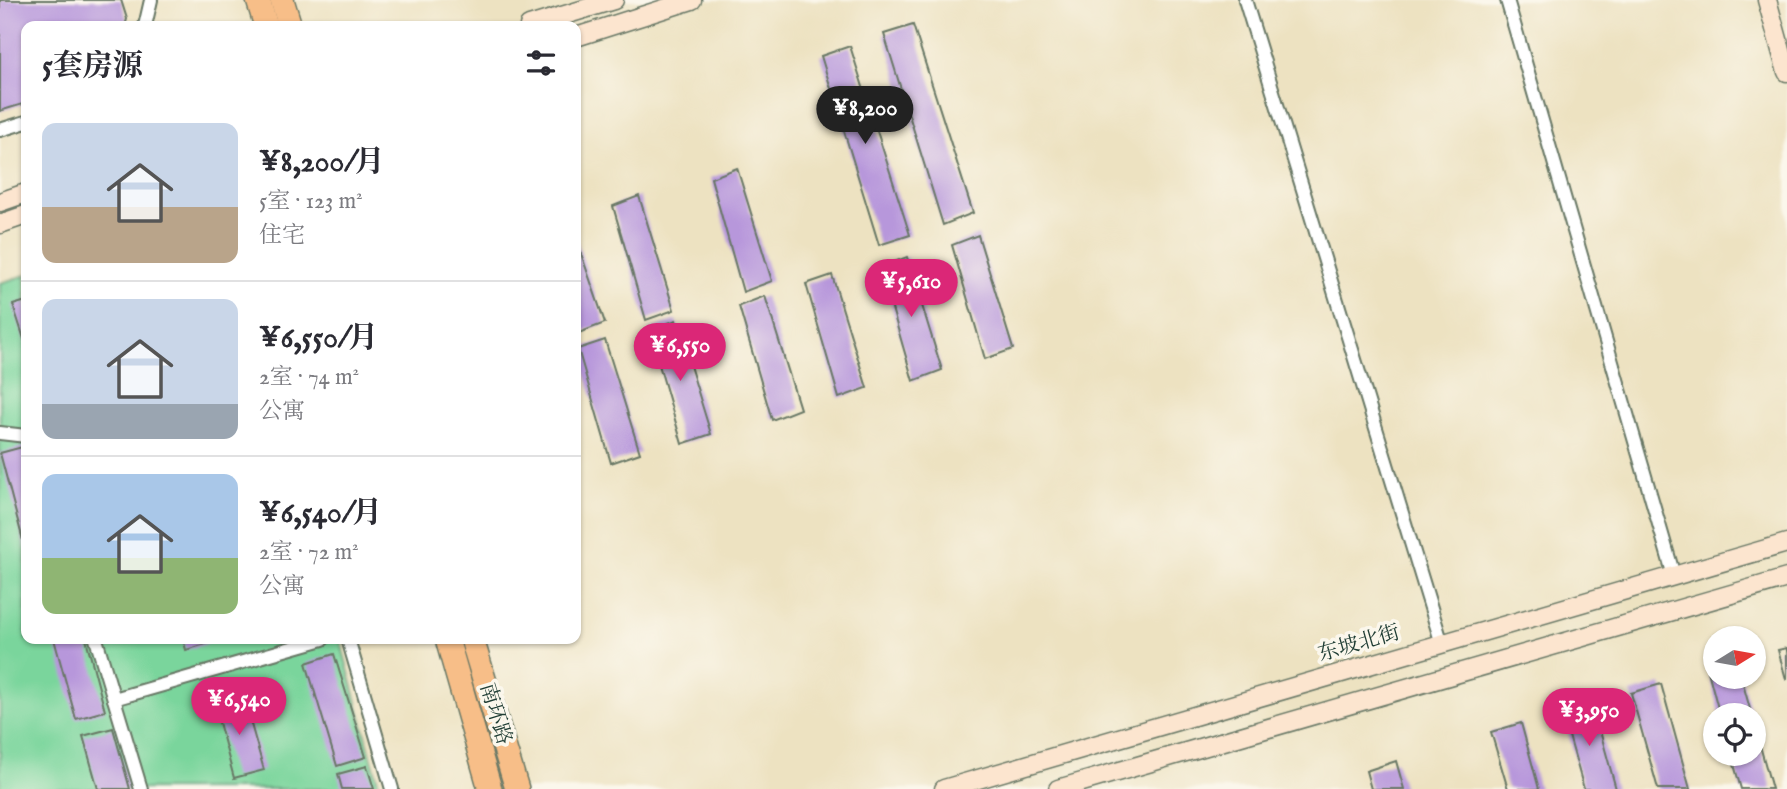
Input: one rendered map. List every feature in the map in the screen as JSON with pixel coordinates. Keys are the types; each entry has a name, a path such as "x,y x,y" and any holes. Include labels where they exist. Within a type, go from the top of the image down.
{"highway":[{"path":"258,0 264,21"},
{"path":"282,0 288,21"},
{"name":"南环路","path":"448,644 490,789"},
{"name":"南环路","path":"474,644 517,789"}],"main road":[{"path":"540,21 573,6 614,0"},
{"path":"581,35 692,0"},
{"path":"1767,0 1787,72"},
{"path":"0,202 21,195"},
{"path":"0,224 21,217"},
{"name":"东坡北街","path":"944,789 1787,543"},
{"path":"1058,789 1787,578"}],"street":[{"path":"146,21 151,0"},
{"path":"1245,0 1441,644"},
{"path":"1507,0 1674,576"},
{"path":"0,130 21,124"},
{"path":"0,433 21,435"},
{"path":"98,644 141,789"},
{"path":"114,699 306,644"},
{"path":"349,644 392,789"}],"green space":[{"path":"21,277 21,644 341,644 380,789 0,789 0,283"}],"building":[{"path":"0,0 121,0 126,21 21,21 21,105 0,111"},
{"path":"913,25 973,213 943,225 884,34"},
{"path":"850,46 910,235 879,245 821,56"},
{"path":"737,168 772,281 743,292 711,178"},
{"path":"639,196 674,310 646,320 613,206"},
{"path":"978,235 1013,349 985,359 952,245"},
{"path":"581,253 605,323 581,332"},
{"path":"907,257 942,370 913,381 880,267"},
{"path":"832,275 867,388 839,398 806,284"},
{"path":"765,296 800,409 772,420 739,306"},
{"path":"21,303 21,330 13,305"},
{"path":"676,320 711,434 682,444 649,330"},
{"path":"605,340 640,453 611,463 581,359 581,348"},
{"path":"21,447 21,533 0,453"},
{"path":"55,644 87,644 105,711 76,719"},
{"path":"184,644 206,644 186,650"},
{"path":"1787,648 1787,678 1786,679 1778,650"},
{"path":"334,654 366,757 337,766 306,663"},
{"path":"1661,684 1690,789 1658,789 1631,693"},
{"path":"1713,690 1745,690 1748,703 1717,703"},
{"path":"243,696 264,770 234,778 214,704"},
{"path":"1592,702 1616,789 1584,789 1562,711"},
{"path":"1521,723 1539,789 1508,789 1491,732"},
{"path":"113,728 130,789 98,789 83,736"},
{"path":"1396,761 1404,789 1371,789 1366,771"},
{"path":"367,766 374,789 342,789 338,774"},
{"path":"1734,766 1766,766 1772,789 1741,789"}]}
